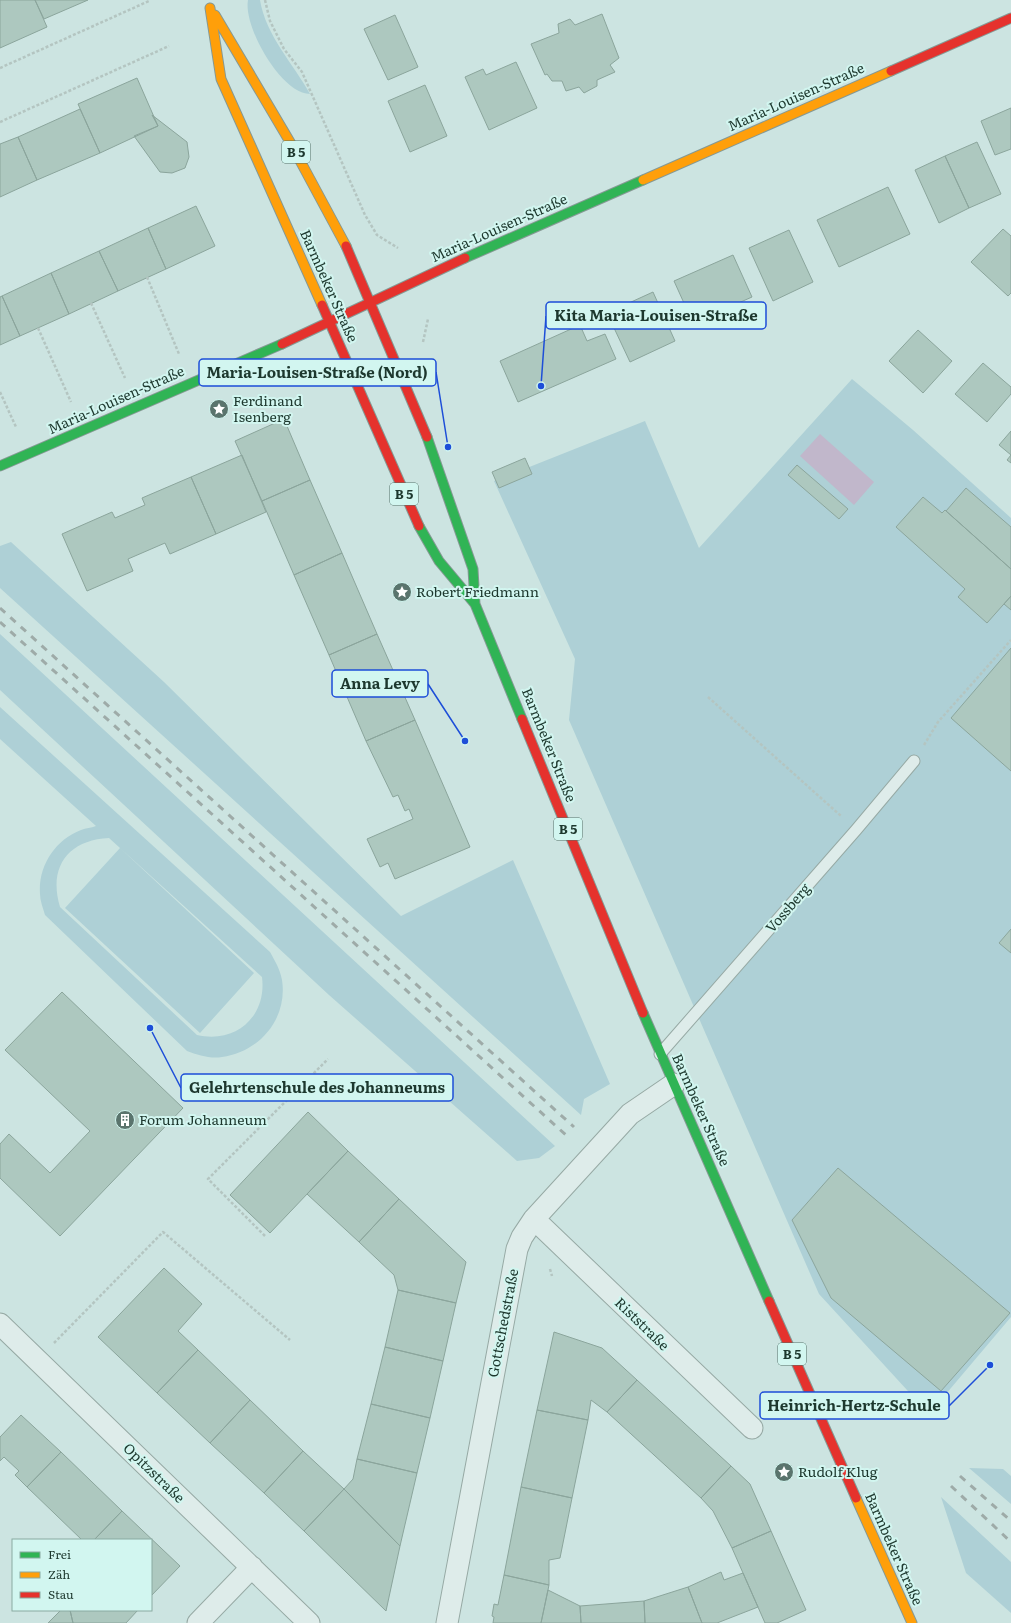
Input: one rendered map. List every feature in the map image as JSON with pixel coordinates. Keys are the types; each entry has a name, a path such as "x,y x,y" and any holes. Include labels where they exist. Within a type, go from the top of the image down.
{"main road":[{"name":"Barmbeker Straße","path":"208,4 221,79 330,322 414,517 439,561 475,604 660,1054 912,1623"},
{"name":"Barmbeker Straße","path":"208,4 321,197 347,248 428,439 473,570 475,604"},
{"name":"Maria-Louisen-Straße","path":"0,466 330,322 495,244 1011,18"}],"street":[{"name":"Gottschedstraße","path":"447,1623 517,1249 522,1237 534,1219 630,1114 674,1084"},
{"name":"Riststraße","path":"534,1219 752,1428"},
{"name":"Opitzstraße","path":"0,1324 309,1623"},
{"path":"198,1623 252,1567"}],"lane":[{"name":"Vossberg","path":"660,1054 856,830 914,761"}],"path":[{"path":"265,0 270,21 284,49 302,72 364,215 377,235 398,248"},
{"path":"0,68 149,1"},
{"path":"0,122 169,46"},
{"path":"147,278 179,354"},
{"path":"91,303 124,378"},
{"path":"423,342 428,319"},
{"path":"38,328 71,402"},
{"path":"309,371 323,385"},
{"path":"0,392 16,427"},
{"path":"914,761 938,722 1011,640"},
{"path":"708,697 856,830"},
{"path":"265,1236 208,1179 328,1059"},
{"path":"37,1360 163,1232 290,1340"}],"shaded area":[{"path":"248,0 260,0 268,26 310,94 299,91 287,83 266,57 252,26 248,12"},
{"path":"852,379 913,430 1011,518 1011,1317 929,1414 819,1294 569,720 575,659 494,481 645,421 699,548"},
{"path":"820,434 874,482 854,505 800,456"},
{"path":"11,542 164,682 401,916 513,860 610,1084 584,1099 581,1115 0,588 0,546"},
{"path":"0,634 555,1146 539,1158 517,1161 329,995 0,690"},
{"path":"0,707 270,952 280,972 283,994 276,1020 259,1040 236,1054 222,1057 209,1057 187,1051 45,915 40,899 40,884 45,864 50,855 63,840 72,834 83,829 96,826 0,739","holes":["109,838 262,977 262,991 259,1004 254,1015 246,1024 236,1031 224,1035 211,1037 197,1035 60,907 57,893 59,868 72,850 82,844"]},
{"path":"120,848 254,973 200,1033 65,908"},
{"path":"969,1468 1003,1469 1011,1476 1011,1504"},
{"path":"941,1497 1011,1562 1011,1613 966,1573"}],"building":[{"path":"0,0 35,0 47,27 0,48"},
{"path":"35,0 88,0 44,19"},
{"path":"602,14 619,58 610,65 615,72 597,80 597,86 584,93 579,87 566,91 562,81 552,81 547,74 545,75 531,44 559,33 558,24 570,19 575,25"},
{"path":"395,15 418,67 388,80 364,29"},
{"path":"516,62 537,108 489,130 465,77 483,69 486,75"},
{"path":"137,78 158,126 100,153 78,104"},
{"path":"425,85 447,136 410,152 388,101"},
{"path":"1011,108 1011,149 995,155 981,121"},
{"path":"80,109 100,153 37,180 18,137"},
{"path":"152,115 187,142 189,157 185,168 172,173 160,172 134,136 158,126"},
{"path":"18,137 37,180 0,197 0,144"},
{"path":"977,142 1001,194 969,208 945,156"},
{"path":"945,156 969,208 939,223 915,170"},
{"path":"888,187 910,234 839,267 817,220"},
{"path":"196,206 215,246 166,269 148,228"},
{"path":"148,228 166,269 118,291 99,251"},
{"path":"1003,229 1011,236 1011,293 1008,296 971,262"},
{"path":"789,230 813,282 773,301 749,248"},
{"path":"99,251 118,291 69,314 51,273"},
{"path":"733,255 752,297 693,323 674,281"},
{"path":"51,273 69,314 20,336 2,296"},
{"path":"653,292 675,341 630,362 607,313"},
{"path":"2,296 20,336 0,345 0,297"},
{"path":"580,325 587,341 605,334 616,359 518,402 500,361"},
{"path":"918,330 952,361 923,393 889,361"},
{"path":"983,363 1011,387 1011,394 987,422 955,394"},
{"path":"284,419 310,480 262,501 235,441"},
{"path":"1011,431 1011,455 999,445"},
{"path":"242,455 266,512 216,534 191,477"},
{"path":"1011,455 1011,463 1007,460"},
{"path":"525,458 532,474 499,488 492,472"},
{"path":"797,465 848,509 839,519 788,475"},
{"path":"191,477 216,534 170,554 165,543 128,559 133,571 87,591 62,534 112,512 115,518 145,505 142,498"},
{"path":"310,480 342,553 294,575 262,501"},
{"path":"966,488 1011,527 1011,569 946,511"},
{"path":"923,497 942,513 945,510 1011,569 1011,596 987,623 958,597 965,589 896,527"},
{"path":"342,553 377,634 329,655 294,575"},
{"path":"1011,596 1011,610 1004,604"},
{"path":"377,634 415,720 366,741 329,655"},
{"path":"1011,648 1011,771 951,718"},
{"path":"415,720 470,847 395,879 388,863 380,867 367,839 413,819 409,809 405,811 398,795 393,797 366,741"},
{"path":"1011,929 1011,953 999,943"},
{"name":"Forum Johanneum","path":"62,992 183,1108 60,1236 0,1178 0,1144 9,1134 50,1173 90,1131 5,1050"},
{"path":"308,1112 348,1151 270,1233 230,1195"},
{"path":"348,1151 399,1199 359,1242 307,1194"},
{"path":"838,1168 1010,1313 941,1391 831,1298 792,1220"},
{"path":"399,1199 466,1262 456,1303 398,1290 394,1275 359,1242"},
{"path":"164,1268 202,1304 178,1331 198,1350 157,1393 98,1337"},
{"path":"398,1290 456,1303 443,1361 385,1347"},
{"path":"554,1332 602,1348 637,1380 607,1412 591,1400 588,1420 537,1410"},
{"path":"385,1347 443,1361 430,1418 371,1404"},
{"path":"198,1350 250,1400 210,1443 157,1393"},
{"path":"637,1380 731,1466 701,1498 607,1412"},
{"path":"250,1400 303,1451 264,1493 210,1443"},
{"path":"371,1404 430,1418 417,1473 357,1459"},
{"path":"537,1410 588,1420 572,1498 521,1487"},
{"path":"21,1415 61,1452 27,1487 15,1475 19,1471 4,1457 0,1461 0,1437"},
{"path":"303,1451 344,1489 304,1531 264,1493"},
{"path":"61,1452 122,1511 95,1539 81,1539 27,1487"},
{"path":"357,1459 417,1473 400,1546 344,1489 353,1479"},
{"path":"731,1466 750,1484 771,1531 732,1548 713,1511 701,1498"},
{"path":"521,1487 572,1498 560,1558 549,1560 549,1585 504,1575"},
{"path":"344,1489 400,1546 386,1611 304,1531"},
{"path":"122,1511 152,1539 95,1539"},
{"path":"771,1531 806,1610 777,1623 765,1623 732,1548"},
{"path":"152,1539 180,1566 152,1595"},
{"path":"721,1572 724,1580 743,1573 758,1607 717,1623 702,1623 688,1587"},
{"path":"504,1575 549,1585 541,1623 493,1623 494,1617 492,1616 494,1604 498,1605"},
{"path":"688,1587 702,1623 645,1623 644,1601"},
{"path":"548,1590 580,1606 581,1623 541,1623"},
{"path":"644,1601 645,1623 581,1623 580,1606"},
{"path":"60,1611 70,1611 73,1623 48,1623"},
{"path":"70,1611 137,1611 126,1623 73,1623"}],"railway":[{"path":"0,608 574,1127"},
{"path":"0,622 567,1136"},
{"path":"960,1476 1011,1521"},
{"path":"951,1486 1011,1542"}],"traffic: fast":[{"path":"465,258 643,180"},
{"path":"0,466 282,344"},
{"path":"427,437 473,569 475,604"},
{"path":"419,526 439,561 475,604 522,719"},
{"path":"643,1013 769,1301"}],"traffic: slow":[{"path":"210,8 221,79 322,305"},
{"path":"215,15 290,142 346,246"},
{"path":"643,180 891,71"},
{"path":"856,1498 912,1623"}],"traffic: jam":[{"path":"891,71 1011,18"},
{"path":"346,246 427,437"},
{"path":"282,344 465,258"},
{"path":"322,305 419,526"},
{"path":"522,719 643,1013"},
{"path":"769,1301 856,1498"}],"place":[{"name":"Kita Maria-Louisen-Straße","path":"541,386"},
{"name":"Ferdinand Isenberg","path":"219,409"},
{"name":"Maria-Louisen-Straße (Nord)","path":"448,447"},
{"name":"Robert Friedmann","path":"402,592"},
{"name":"Anna Levy","path":"465,741"},
{"name":"Gelehrtenschule des Johanneums","path":"150,1028"},
{"name":"Forum Johanneum","path":"125,1120"},
{"name":"Heinrich-Hertz-Schule","path":"990,1365"},
{"name":"Rudolf Klug","path":"784,1472"}]}
